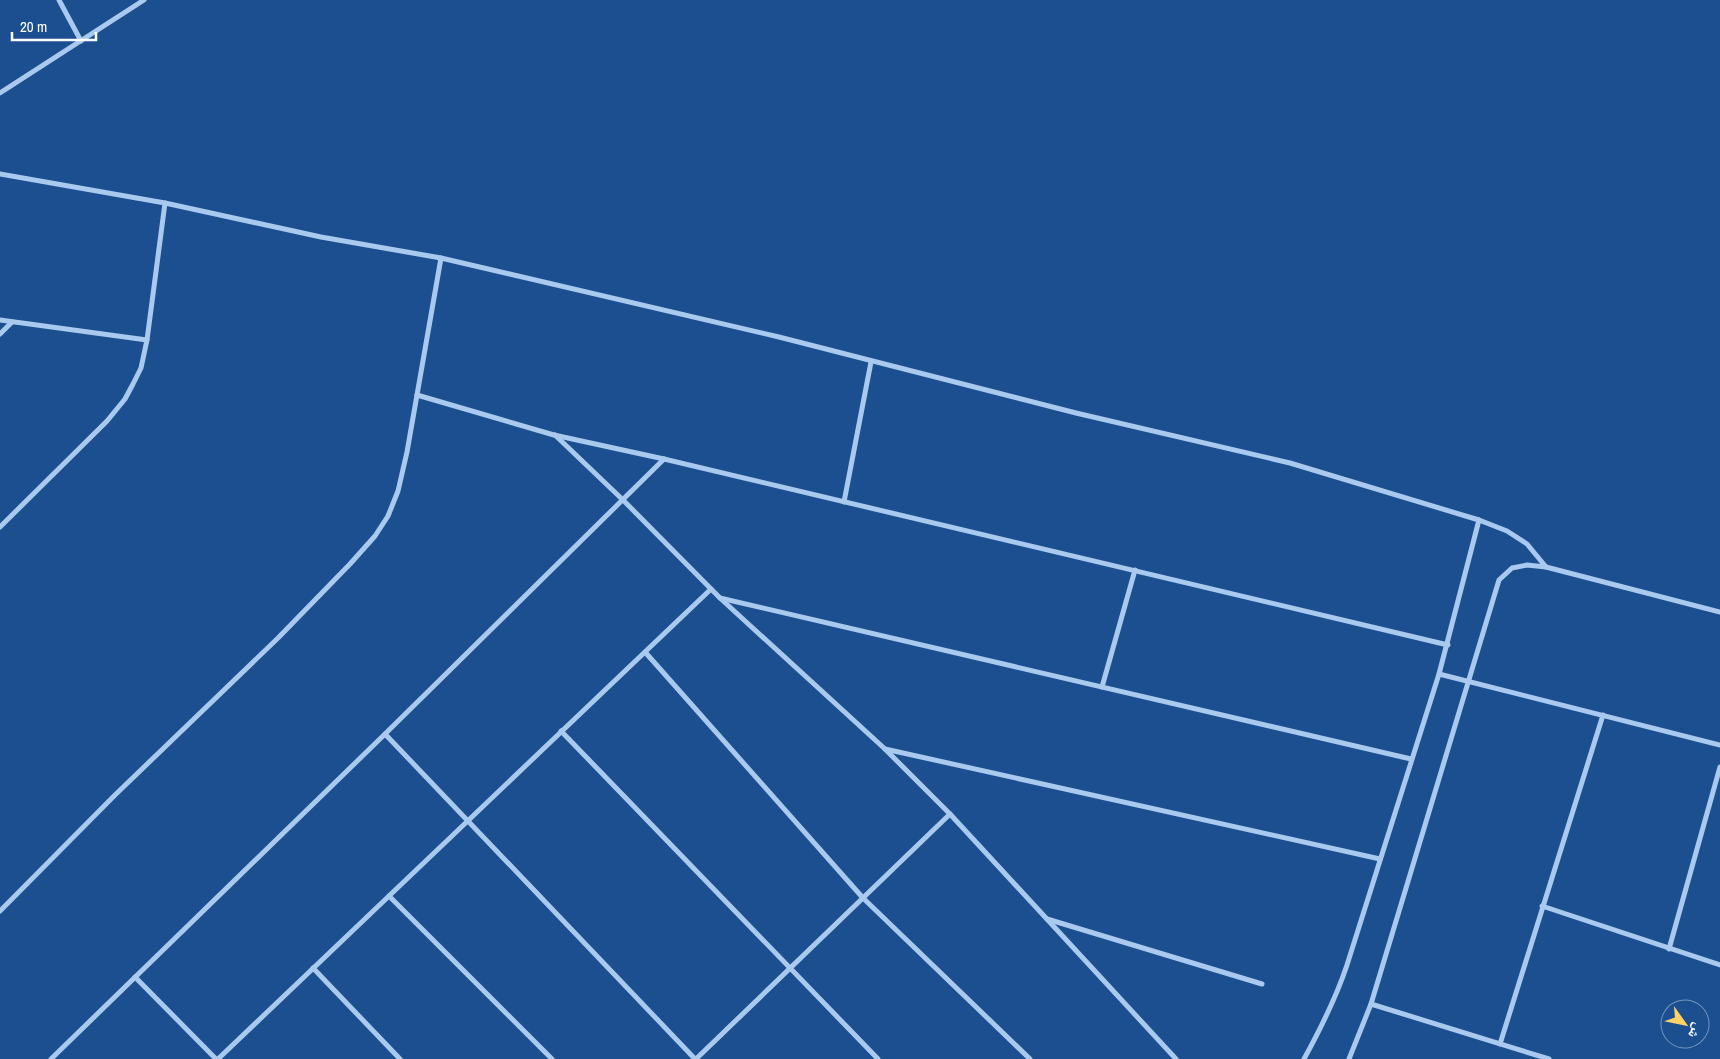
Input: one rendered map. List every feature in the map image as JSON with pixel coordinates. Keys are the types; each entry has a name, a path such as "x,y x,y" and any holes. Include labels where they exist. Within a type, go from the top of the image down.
{"street":[{"path":"59,0 80,41"},
{"path":"0,93 144,0"},
{"path":"0,174 166,203 321,237 441,258 779,337 1076,413 1290,463 1479,520 1507,531 1527,544 1546,567"},
{"path":"0,527 83,446 125,399 140,368 147,340 166,203"},
{"path":"0,911 115,794 284,631 375,536 388,516 398,491 407,452 441,258"},
{"path":"0,320 147,340"},
{"path":"0,334 12,322"},
{"path":"844,502 871,362"},
{"path":"417,396 554,435 664,459 1448,645"},
{"path":"554,435 623,500 720,598 885,749 950,814 1176,1059"},
{"path":"51,1059 664,459"},
{"path":"1304,1059 1322,1028 1337,995 1448,645 1479,520"},
{"path":"1349,1059 1372,1004 1499,580 1512,568 1526,565 1546,567 1720,612"},
{"path":"1102,687 1135,570"},
{"path":"135,977 217,1059 711,589"},
{"path":"720,598 1411,759"},
{"path":"645,652 863,898 1030,1059"},
{"path":"1439,674 1720,745"},
{"path":"1500,1044 1603,715"},
{"path":"561,731 878,1059"},
{"path":"385,734 695,1059 950,814"},
{"path":"885,749 1380,859"},
{"path":"1669,949 1720,767"},
{"path":"389,896 552,1059"},
{"path":"1542,906 1720,965"},
{"path":"1047,918 1262,984"},
{"path":"313,968 400,1059"},
{"path":"1372,1004 1549,1059"}]}
